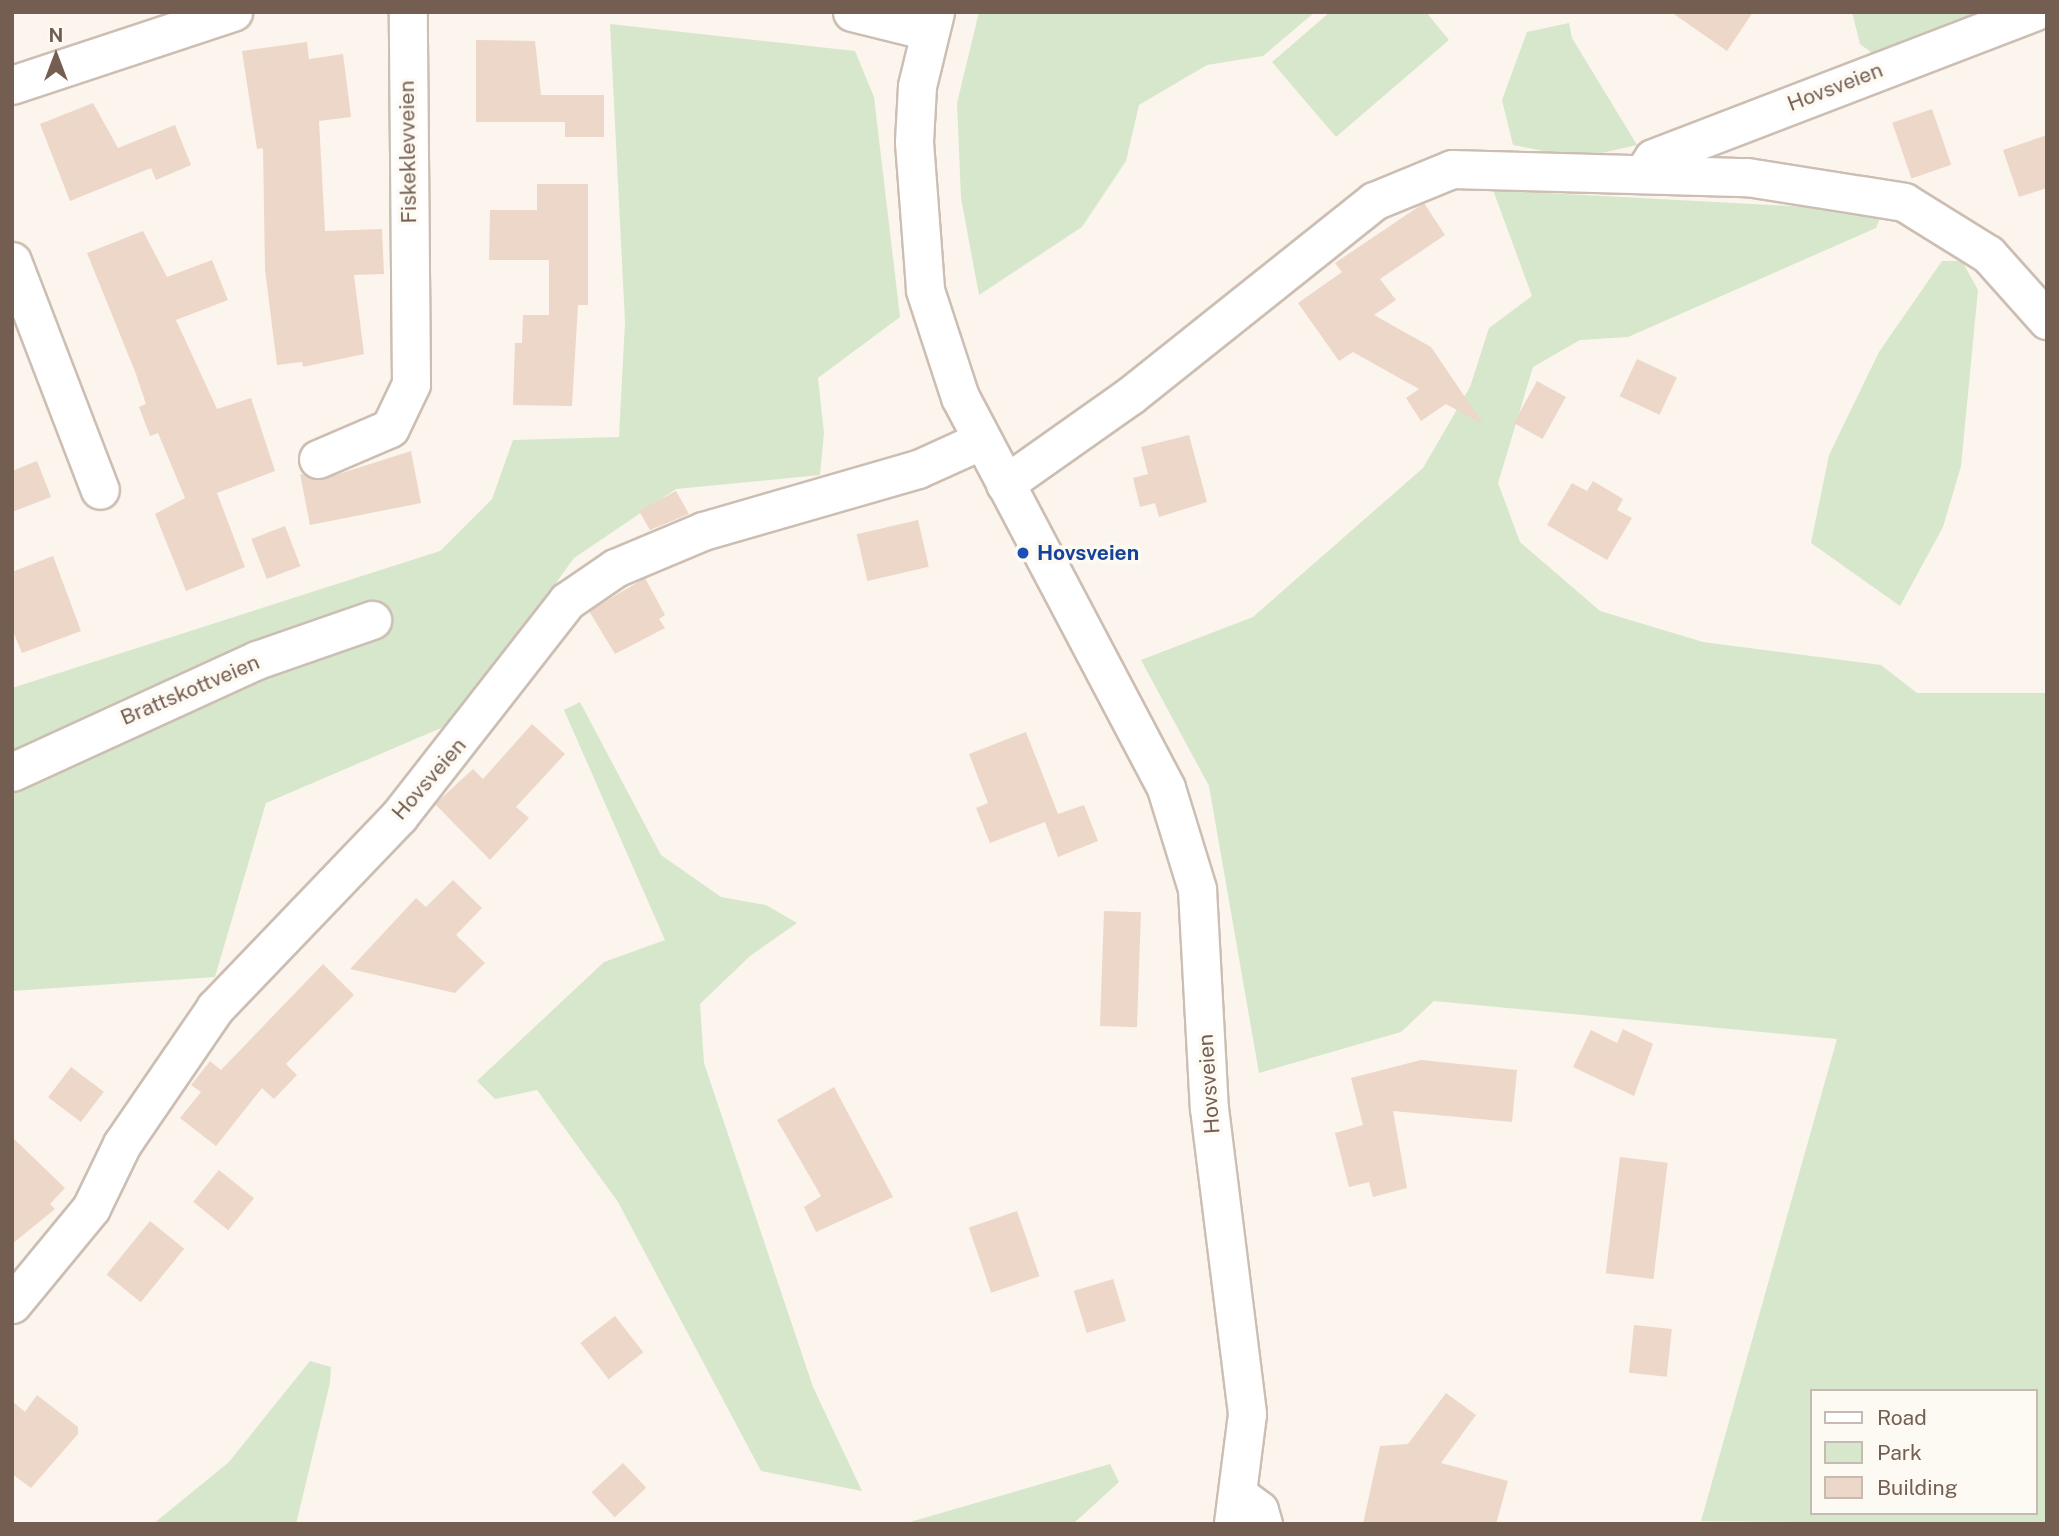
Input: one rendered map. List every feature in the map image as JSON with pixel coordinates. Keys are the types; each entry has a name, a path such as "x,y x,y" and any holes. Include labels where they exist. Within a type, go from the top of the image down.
{"street":[{"path":"12,85 233,12"},
{"name":"Fiskeklevveien","path":"318,459 390,428 411,384 408,12"},
{"path":"852,12 932,22"},
{"name":"Hovsveien","path":"1643,173 1653,158 2034,12"},
{"name":"Hovsveien","path":"932,22 914,142 925,290 960,397 1144,743 1192,861 1209,1108 1245,1384 1236,1509"},
{"path":"1723,131 1734,177"},
{"path":"1005,484 1131,395 1394,189 1433,173 1481,166 1566,176 1643,173 1734,177 1904,202 1988,254 2047,320"},
{"path":"12,261 100,491"},
{"name":"Hovsveien","path":"12,1304 91,1208 122,1144 215,1009 399,816 567,601 615,568 703,531 918,468 982,440"},
{"name":"Brattskottveien","path":"12,772 257,660 372,620"},
{"path":"1236,1509 1259,1510 1263,1524"}],"green space":[{"path":"979,12 1315,12 1263,56 1207,65 1139,105 1126,161 1082,227 979,295 961,198 957,103"},
{"path":"1330,12 1426,12 1449,40 1336,137 1272,62"},
{"path":"1852,12 1995,12 1872,53 1860,44"},
{"path":"1569,23 1572,38 1637,145 1580,158 1513,145 1502,100 1527,32"},
{"path":"610,24 855,51 874,97 900,317 818,378 824,433 820,475 676,489 574,558 455,722 266,803 215,977 12,991 12,688 440,551 492,499 513,440 619,437 625,322"},
{"path":"1493,190 1883,211 1876,228 1628,337 1580,340 1533,367 1498,483 1520,542 1600,611 1703,642 1881,665 1917,693 2047,693 2047,1524 1701,1521 1837,1039 1434,1001 1401,1032 1259,1073 1209,786 1141,660 1253,617 1423,468 1470,387 1489,328 1532,296"},
{"path":"1942,261 1962,261 1978,290 1961,466 1943,527 1900,606 1811,543 1829,455 1879,352"},
{"path":"580,702 661,855 721,897 766,905 797,923 750,956 700,1004 704,1063 813,1387 862,1491 761,1471 618,1202 537,1090 495,1099 477,1081 604,962 665,940 564,710"},
{"path":"310,1361 331,1367 330,1383 296,1524 153,1524 229,1462"},
{"path":"1110,1464 1119,1482 1073,1524 903,1524"}],"building":[{"path":"1671,12 1753,12 1727,51"},
{"path":"476,40 535,41 541,95 604,95 604,137 565,137 565,122 476,122"},
{"path":"307,42 309,59 343,54 351,117 319,121 325,231 382,229 384,274 354,275 364,354 303,367 302,362 277,365 265,270 263,148 257,149 242,51"},
{"path":"93,103 118,148 175,125 191,165 156,180 151,168 70,201 40,124"},
{"path":"1932,109 1951,165 1911,178 1892,123"},
{"path":"2047,135 2047,188 2019,197 2003,150"},
{"path":"537,184 588,184 588,305 578,305 572,406 513,405 515,343 522,343 523,315 549,315 549,260 489,260 490,210 537,210"},
{"path":"1424,203 1445,235 1380,279 1396,300 1374,315 1431,347 1484,425 1446,404 1421,421 1406,398 1419,389 1353,352 1339,361 1298,303 1342,272 1335,263"},
{"path":"143,231 167,277 212,260 228,300 176,320 217,409 251,398 275,471 217,493 245,567 186,591 155,514 185,498 158,433 150,436 139,407 146,404 136,374 87,253"},
{"path":"1637,359 1677,378 1660,415 1620,396"},
{"path":"1537,381 1566,397 1543,439 1514,423"},
{"path":"1189,435 1207,502 1159,517 1155,503 1140,507 1133,478 1148,474 1141,447"},
{"path":"411,451 421,503 310,525 300,474 326,478"},
{"path":"37,461 51,497 12,512 12,471"},
{"path":"1593,481 1623,499 1617,510 1632,518 1607,560 1547,525 1572,483 1587,491"},
{"path":"676,491 689,514 650,530 639,511"},
{"path":"918,520 929,567 867,581 857,534"},
{"path":"285,526 300,566 267,579 251,539"},
{"path":"53,556 81,631 22,653 12,629 12,572"},
{"path":"645,578 665,615 659,619 665,628 615,654 589,611"},
{"path":"532,724 565,754 516,807 529,818 490,860 435,804 473,769 483,779"},
{"path":"1026,732 1058,814 1084,805 1098,841 1058,857 1045,822 990,843 976,808 988,803 969,754"},
{"path":"453,880 482,908 456,935 485,963 455,993 350,969 416,898 426,907"},
{"path":"1104,911 1141,912 1137,1027 1100,1026"},
{"path":"323,964 354,995 286,1064 297,1075 274,1099 262,1088 216,1146 180,1118 201,1092 191,1085 210,1061 221,1070"},
{"path":"1623,1029 1653,1044 1634,1096 1573,1067 1591,1030 1617,1043"},
{"path":"1421,1060 1517,1070 1512,1122 1393,1111 1407,1188 1373,1197 1369,1182 1349,1187 1335,1133 1363,1125 1351,1078"},
{"path":"71,1067 104,1092 81,1122 48,1097"},
{"path":"834,1087 893,1197 816,1232 804,1207 821,1196 777,1120"},
{"path":"12,1137 65,1188 50,1204 55,1209 12,1244"},
{"path":"1620,1157 1668,1163 1653,1279 1606,1273"},
{"path":"219,1170 254,1198 228,1230 193,1202"},
{"path":"1017,1211 1039,1276 991,1293 969,1228"},
{"path":"150,1221 184,1249 141,1302 107,1275"},
{"path":"1113,1279 1126,1321 1087,1333 1074,1291"},
{"path":"615,1316 643,1352 609,1379 580,1343"},
{"path":"1634,1325 1672,1329 1667,1377 1629,1373"},
{"path":"1446,1393 1476,1415 1441,1463 1508,1481 1496,1524 1363,1524 1380,1446 1408,1444"},
{"path":"37,1395 78,1427 78,1434 31,1488 12,1474 12,1401 25,1412"},
{"path":"623,1463 646,1488 615,1517 592,1492"}],"place":[{"name":"Hovsveien","path":"1023,553"}]}
